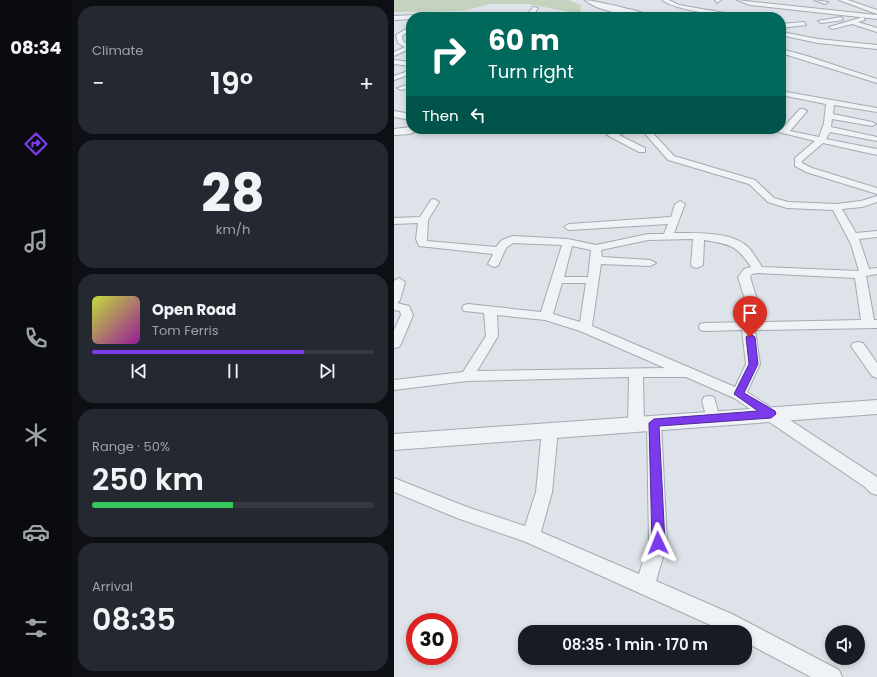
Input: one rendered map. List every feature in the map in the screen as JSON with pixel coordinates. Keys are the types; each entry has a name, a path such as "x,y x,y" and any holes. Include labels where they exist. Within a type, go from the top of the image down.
{"street":[{"path":"588,0 601,6 628,12"},
{"path":"665,0 678,6 715,12"},
{"path":"740,0 750,3 868,17"},
{"path":"778,0 831,10 876,14"},
{"path":"817,0 825,2"},
{"path":"842,0 876,14"},
{"path":"532,12 535,8"},
{"path":"791,12 799,9"},
{"path":"811,16 829,12"},
{"path":"833,30 876,14"},
{"path":"821,21 845,18 852,15"},
{"path":"853,22 877,30"},
{"path":"786,26 804,24"},
{"path":"406,31 399,35 400,42 406,45"},
{"path":"808,39 822,35"},
{"path":"786,36 877,48"},
{"path":"809,58 823,51 826,42"},
{"path":"865,52 877,48"},
{"path":"394,54 406,50"},
{"path":"786,52 809,58 877,81"},
{"path":"394,62 406,63"},
{"path":"858,74 870,71"},
{"path":"394,78 406,74"},
{"path":"401,88 406,87"},
{"path":"786,94 877,110"},
{"path":"830,102 828,123 822,139 798,160 798,164 809,170 877,191"},
{"path":"786,130 803,111"},
{"path":"394,114 406,116"},
{"path":"828,123 872,124"},
{"path":"828,123 877,134"},
{"path":"828,123 877,139"},
{"path":"394,132 406,131"},
{"path":"786,132 877,152"},
{"path":"615,134 611,135 642,150"},
{"path":"651,134 671,158 752,182 771,200 787,204 836,207 862,204 877,199"},
{"path":"434,202 423,220 421,239 423,244 500,250"},
{"path":"668,236 680,204"},
{"path":"705,327 872,324 863,273 852,237 836,207"},
{"path":"394,221 423,220"},
{"path":"570,227 675,220"},
{"path":"852,237 877,234"},
{"path":"697,265 699,236"},
{"path":"494,264 500,250 507,240 513,238 568,242 596,248 648,237 699,236 727,240 739,246 745,250 758,270"},
{"path":"546,316 568,242"},
{"path":"585,328 596,260 596,248"},
{"path":"596,260 650,262"},
{"path":"739,394 753,364 754,326 744,277 748,271 758,270 852,275 877,271"},
{"path":"557,280 593,280"},
{"path":"394,300 399,282"},
{"path":"394,306 405,309 407,316 394,344"},
{"path":"468,308 546,316 585,328 739,394 871,482 877,488"},
{"path":"467,376 492,336 490,310"},
{"path":"867,353 877,373"},
{"path":"394,385 467,376 636,372 692,374"},
{"path":"636,372 645,423 658,543 645,586"},
{"path":"394,442 645,423 711,410 771,414 877,407"},
{"path":"530,536 544,492 550,430"},
{"path":"394,485 463,513 530,536 725,621 832,677"}],"green space":[{"path":"394,0 568,0 581,5 580,12 570,12 528,4 491,4 462,11 394,12"}],"route":[{"path":"658,543 654,423 771,414 739,394 753,364 754,358 750,337"}]}
